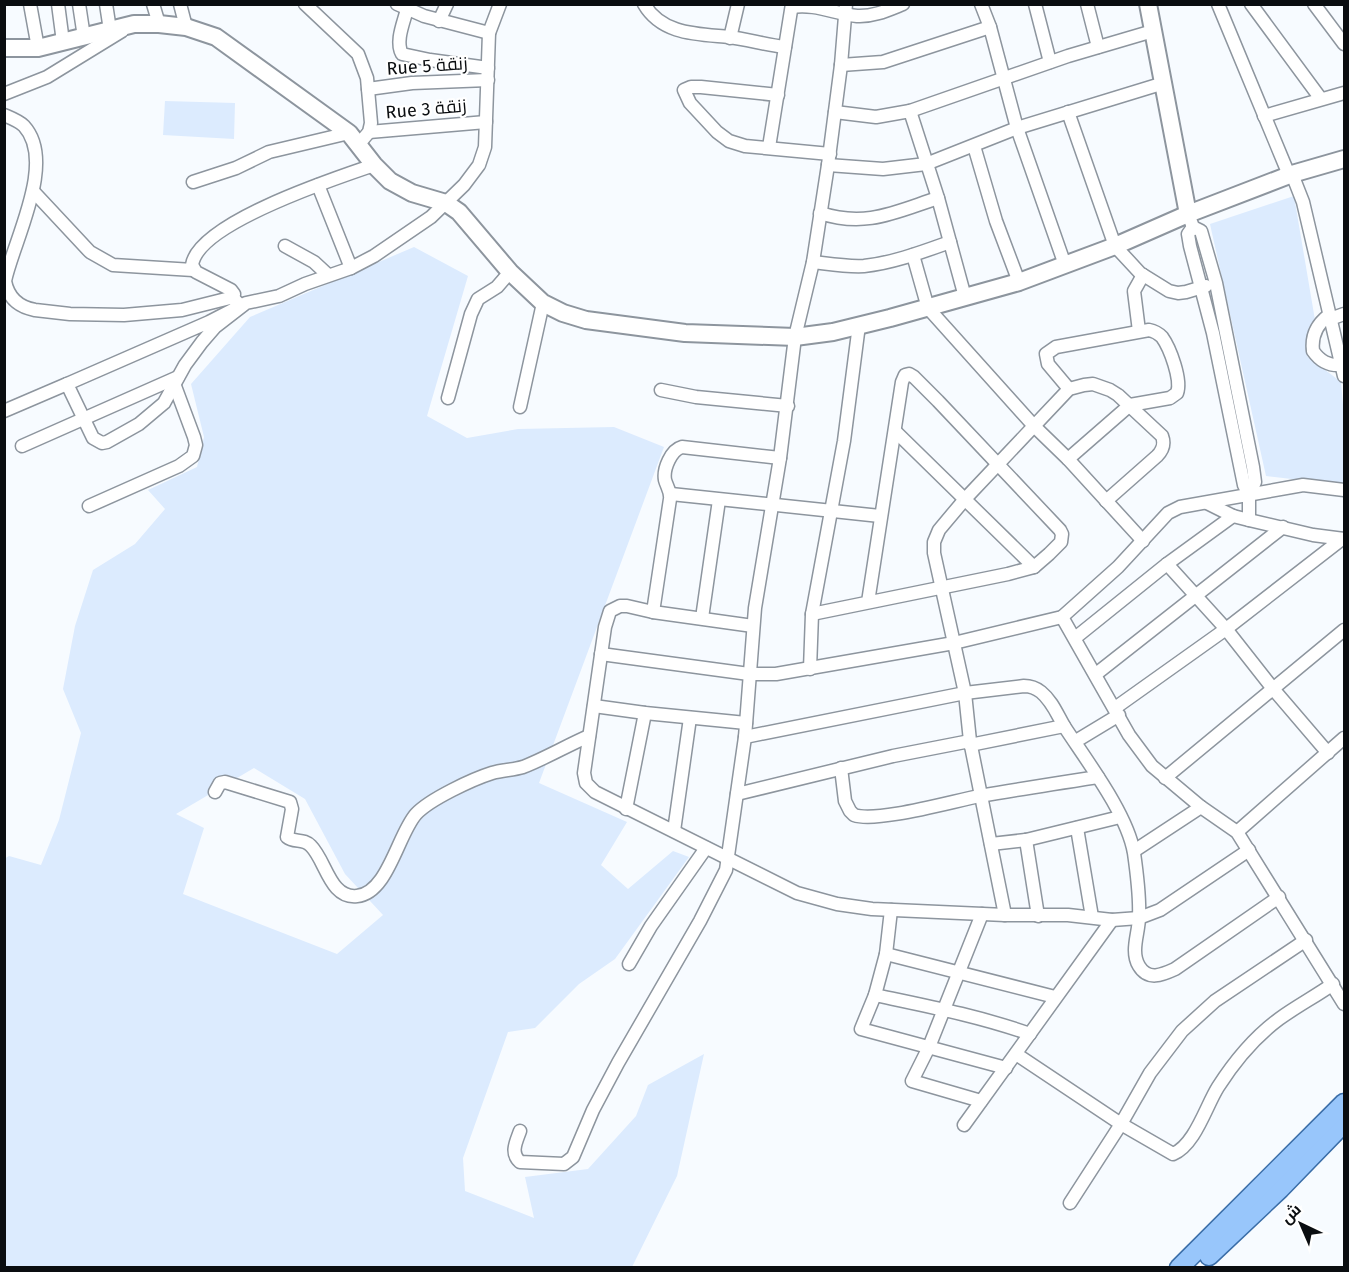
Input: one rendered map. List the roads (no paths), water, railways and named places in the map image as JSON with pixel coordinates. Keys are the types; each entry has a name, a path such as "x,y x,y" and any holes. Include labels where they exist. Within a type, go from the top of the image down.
{"main road":[{"path":"1179,1268 1344,1103"},
{"path":"1197,1268 1280,1189 1344,1123"}],"street":[{"path":"30,4 38,48"},
{"path":"58,4 63,42"},
{"path":"79,4 84,37"},
{"path":"106,4 110,30"},
{"path":"153,4 159,24"},
{"path":"180,4 186,27"},
{"path":"193,182 236,168 269,152 354,139 369,132 371,123 368,78 358,54 305,4"},
{"path":"439,21 447,4"},
{"path":"4,411 209,322 240,302 279,296 328,275 351,268 374,256 422,224 447,203 474,174 483,157 486,147 489,33 500,4"},
{"path":"644,4 663,25 673,29 697,35 730,38 785,48"},
{"path":"730,38 738,4"},
{"path":"769,147 792,5 845,9 859,16 872,15 903,4"},
{"path":"981,4 990,27 1017,128 1065,265"},
{"path":"1035,4 1050,63"},
{"path":"1087,4 1098,47"},
{"path":"1148,4 1190,221 1188,234 1244,484 1249,495 1250,520"},
{"path":"1218,4 1264,116 1303,202 1330,317 1342,367 1323,362 1313,351 1312,338 1318,324 1330,317 1344,314"},
{"path":"1251,4 1322,99"},
{"path":"1314,4 1344,44"},
{"path":"488,74 402,54 400,50 401,6 439,21 489,33"},
{"path":"520,1131 514,1154 520,1161 564,1164 573,1157 603,1091 726,870 745,737 753,626 788,406 795,337 813,262 829,159 841,65 845,9"},
{"path":"4,48 38,48 134,24 186,27 216,37 354,139 374,165 399,187 447,203 468,222 510,272 543,303 563,313 604,324 685,333 795,337 834,332 928,308 1019,282 1190,221 1291,175 1344,159"},
{"path":"4,93 47,77 134,24"},
{"path":"841,65 883,62 990,27"},
{"path":"835,112 876,117 910,111 1003,77 1153,31"},
{"name":"Rue 5 زنقة","path":"368,89 488,74"},
{"path":"778,95 701,87 684,90 690,103 723,137 736,144 769,147 883,169 926,164 1017,128 1164,83"},
{"path":"1264,116 1344,93"},
{"path":"910,111 938,198 965,297"},
{"path":"1068,112 1115,246 1143,274 1159,286 1178,293 1216,283"},
{"path":"4,115 19,122 30,135 36,168 33,191 5,281 8,295 21,306 34,310 70,314 124,315 182,310 226,298 240,302"},
{"name":"Rue 3 زنقة","path":"369,132 486,122"},
{"path":"974,146 996,221 1019,282"},
{"path":"193,270 192,261 202,248 227,225 318,185 374,165"},
{"path":"318,185 351,268"},
{"path":"33,191 90,252 113,265 193,270 231,290 240,302"},
{"path":"820,213 853,219 875,218 938,198"},
{"path":"1190,221 1201,231 1216,283 1255,482 1249,495"},
{"path":"813,262 865,266 913,255 950,242"},
{"path":"285,246 314,262 328,275"},
{"path":"913,255 928,308 1034,426 1068,459 1143,541"},
{"path":"448,398 471,314 478,298 497,287 510,272"},
{"path":"1139,331 1134,291 1143,274"},
{"path":"67,384 93,438 102,443 106,442 152,415 164,404 194,353 215,327 240,302"},
{"path":"520,407 543,303"},
{"path":"810,669 812,614 849,411 859,325"},
{"path":"1068,459 1130,405 1170,398 1178,390 1177,371 1162,338 1154,332 1139,331 1056,347 1048,351 1046,354 1048,364 1069,389"},
{"path":"812,614 1034,567 1061,542 1062,534 999,464 910,374 906,374 903,381 868,602"},
{"path":"22,446 177,381"},
{"path":"89,506 178,466 193,456 196,445 177,381"},
{"path":"1005,915 970,743 964,693 941,587 934,542 939,530 965,498 1069,389 1084,385 1093,384 1110,390 1130,405 1162,436 1163,448 1137,475 1106,501"},
{"path":"661,390 696,397 788,406"},
{"path":"895,431 1034,567"},
{"path":"653,612 670,494 665,480 666,469 678,448 780,458"},
{"path":"601,654 749,674 776,674 954,643 1062,617 1143,541 1168,513 1180,507 1303,485 1344,490"},
{"path":"670,494 880,516"},
{"path":"702,618 720,500"},
{"path":"1207,503 1233,516 1343,539"},
{"path":"1075,638 1167,564 1233,516"},
{"path":"1096,674 1283,527"},
{"path":"1076,741 1343,539"},
{"path":"1167,564 1226,629 1328,753"},
{"path":"753,626 620,606 610,611 589,736 584,773 586,783 595,792 626,809 797,893 819,900 872,909 1092,916 1112,920 1139,918 1160,910 1249,850"},
{"path":"1062,617 1141,752 1165,778 1237,832 1344,1004"},
{"path":"1165,778 1344,630"},
{"path":"745,737 964,693 1032,687 1040,691 1051,703 1098,777 1128,831 1134,851 1139,918 1135,943 1136,959 1141,969 1149,975 1157,976 1188,961 1279,897"},
{"path":"594,705 645,713 746,723"},
{"path":"626,809 645,713"},
{"path":"674,831 690,718"},
{"path":"737,794 841,768 1064,726"},
{"path":"215,792 219,783 225,782 290,802 292,809 287,837 290,840 308,842 316,851 335,887 340,892 355,897 369,892 383,877 411,820 432,801 493,772 515,769 534,762 589,736"},
{"path":"1237,832 1344,738"},
{"path":"841,768 847,806 854,815 859,817 890,815 982,796 1098,777"},
{"path":"1134,851 1201,807"},
{"path":"991,844 1026,840 1120,817"},
{"path":"1077,828 1092,916"},
{"path":"1026,840 1038,916"},
{"path":"629,964 651,926 706,848"},
{"path":"891,910 886,954 875,995 861,1029 1005,1068"},
{"path":"981,1101 912,1081 929,1047 982,914"},
{"path":"964,1125 1112,920"},
{"path":"1070,1203 1121,1124 1150,1073 1182,1031 1215,1001 1306,940"},
{"path":"886,954 1055,998"},
{"path":"1016,1054 1121,1124 1173,1154 1178,1152 1201,1121 1217,1088 1246,1051 1278,1020 1333,984"},
{"path":"875,995 944,1009 1030,1034"}]}
